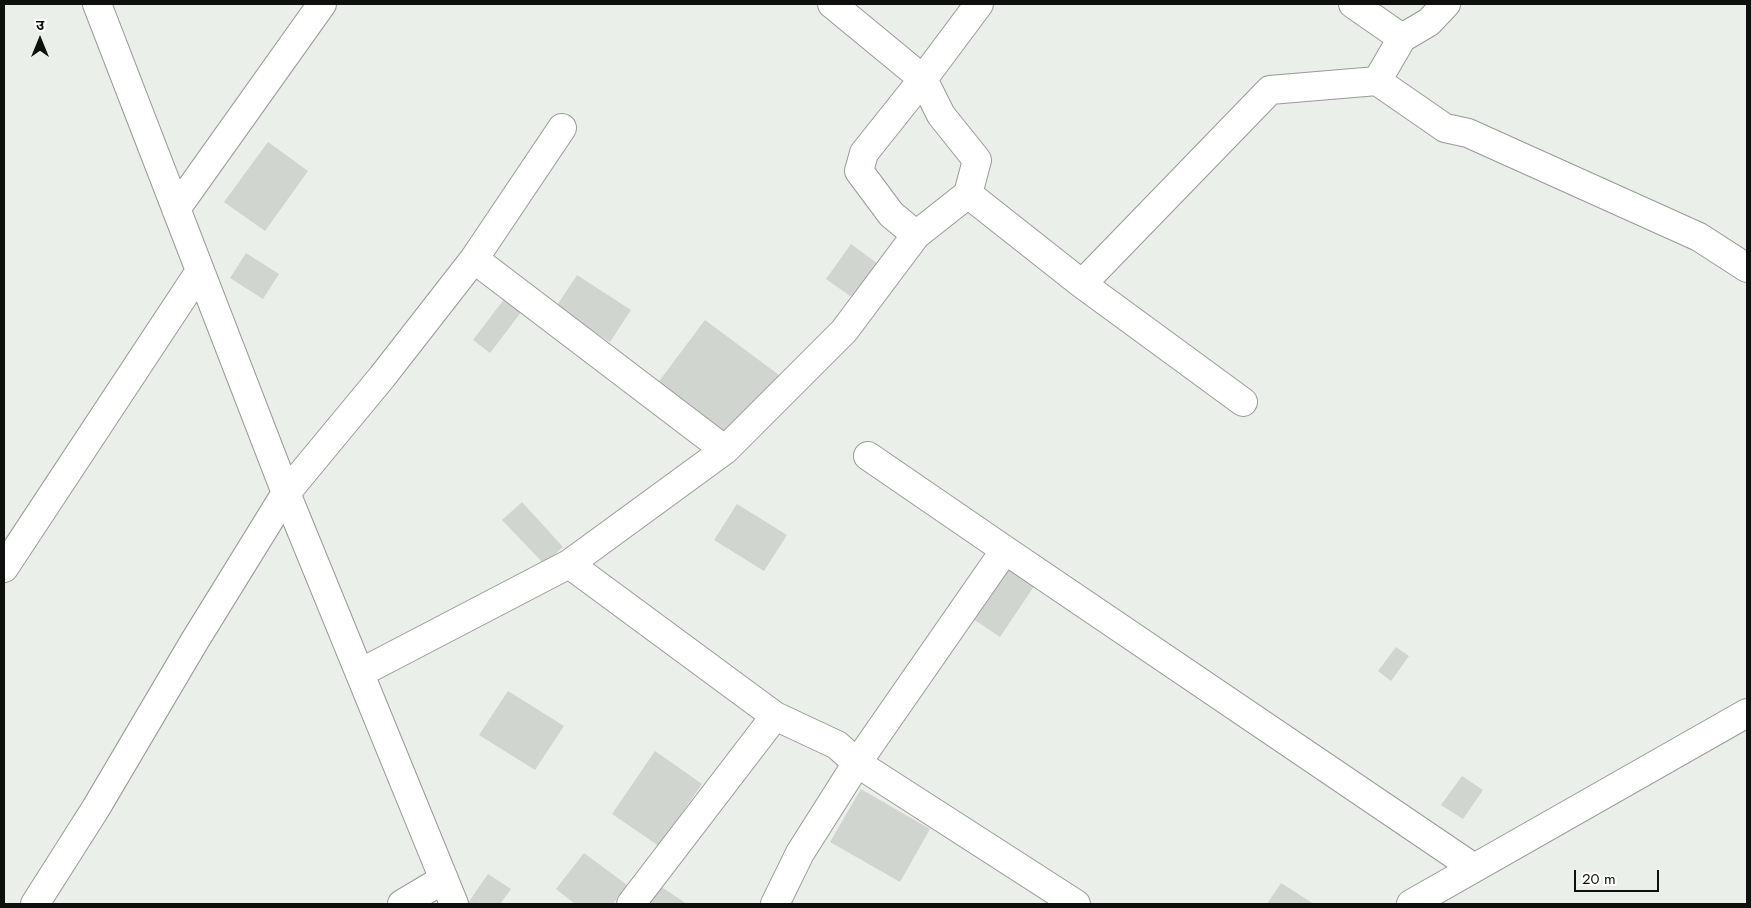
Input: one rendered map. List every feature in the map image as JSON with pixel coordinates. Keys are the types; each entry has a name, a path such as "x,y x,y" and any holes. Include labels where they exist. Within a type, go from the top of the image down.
{"street":[{"path":"97,4 286,493 454,904"},
{"path":"176,209 322,4"},
{"path":"360,673 569,564 725,450 844,331 916,234 968,194 977,160 941,115 923,79 832,4"},
{"path":"916,234 891,214 859,171 864,153 979,4"},
{"path":"1353,4 1402,38"},
{"path":"1377,81 1402,38 1429,22 1446,4"},
{"path":"1082,284 1270,90 1377,81 1445,128 1468,133 1699,237 1747,268"},
{"path":"35,904 96,808 194,642 286,493 382,377 474,259 562,128"},
{"path":"968,194 1082,284 1243,402"},
{"path":"474,259 725,450"},
{"path":"4,568 200,271"},
{"path":"868,456 1474,868"},
{"path":"775,904 800,853 857,763 1005,550"},
{"path":"569,564 775,716 837,745 857,763 1076,904"},
{"path":"1421,902 1474,868 1747,713"},
{"path":"631,904 775,716"},
{"path":"402,904 444,879"}],"building":[{"path":"268,142 308,171 265,231 224,202"},
{"path":"851,244 885,269 860,303 826,279"},
{"path":"246,253 279,274 263,299 230,278"},
{"path":"577,275 631,310 610,342 556,307"},
{"path":"505,298 522,311 490,353 473,340"},
{"path":"705,320 779,375 731,439 657,384"},
{"path":"522,502 563,547 544,564 502,520"},
{"path":"737,504 787,535 764,571 714,540"},
{"path":"1008,568 1039,579 1000,637 973,619"},
{"path":"1396,647 1409,656 1391,681 1378,671"},
{"path":"508,691 564,726 535,770 479,735"},
{"path":"655,751 702,784 659,846 612,814"},
{"path":"1462,776 1483,790 1463,819 1441,805"},
{"path":"861,789 930,829 900,882 830,842"},
{"path":"584,853 627,885 613,904 575,904 556,889"},
{"path":"488,874 511,889 500,904 468,903"},
{"path":"1281,883 1314,904 1267,904"},
{"path":"657,884 687,904 647,904"}]}
